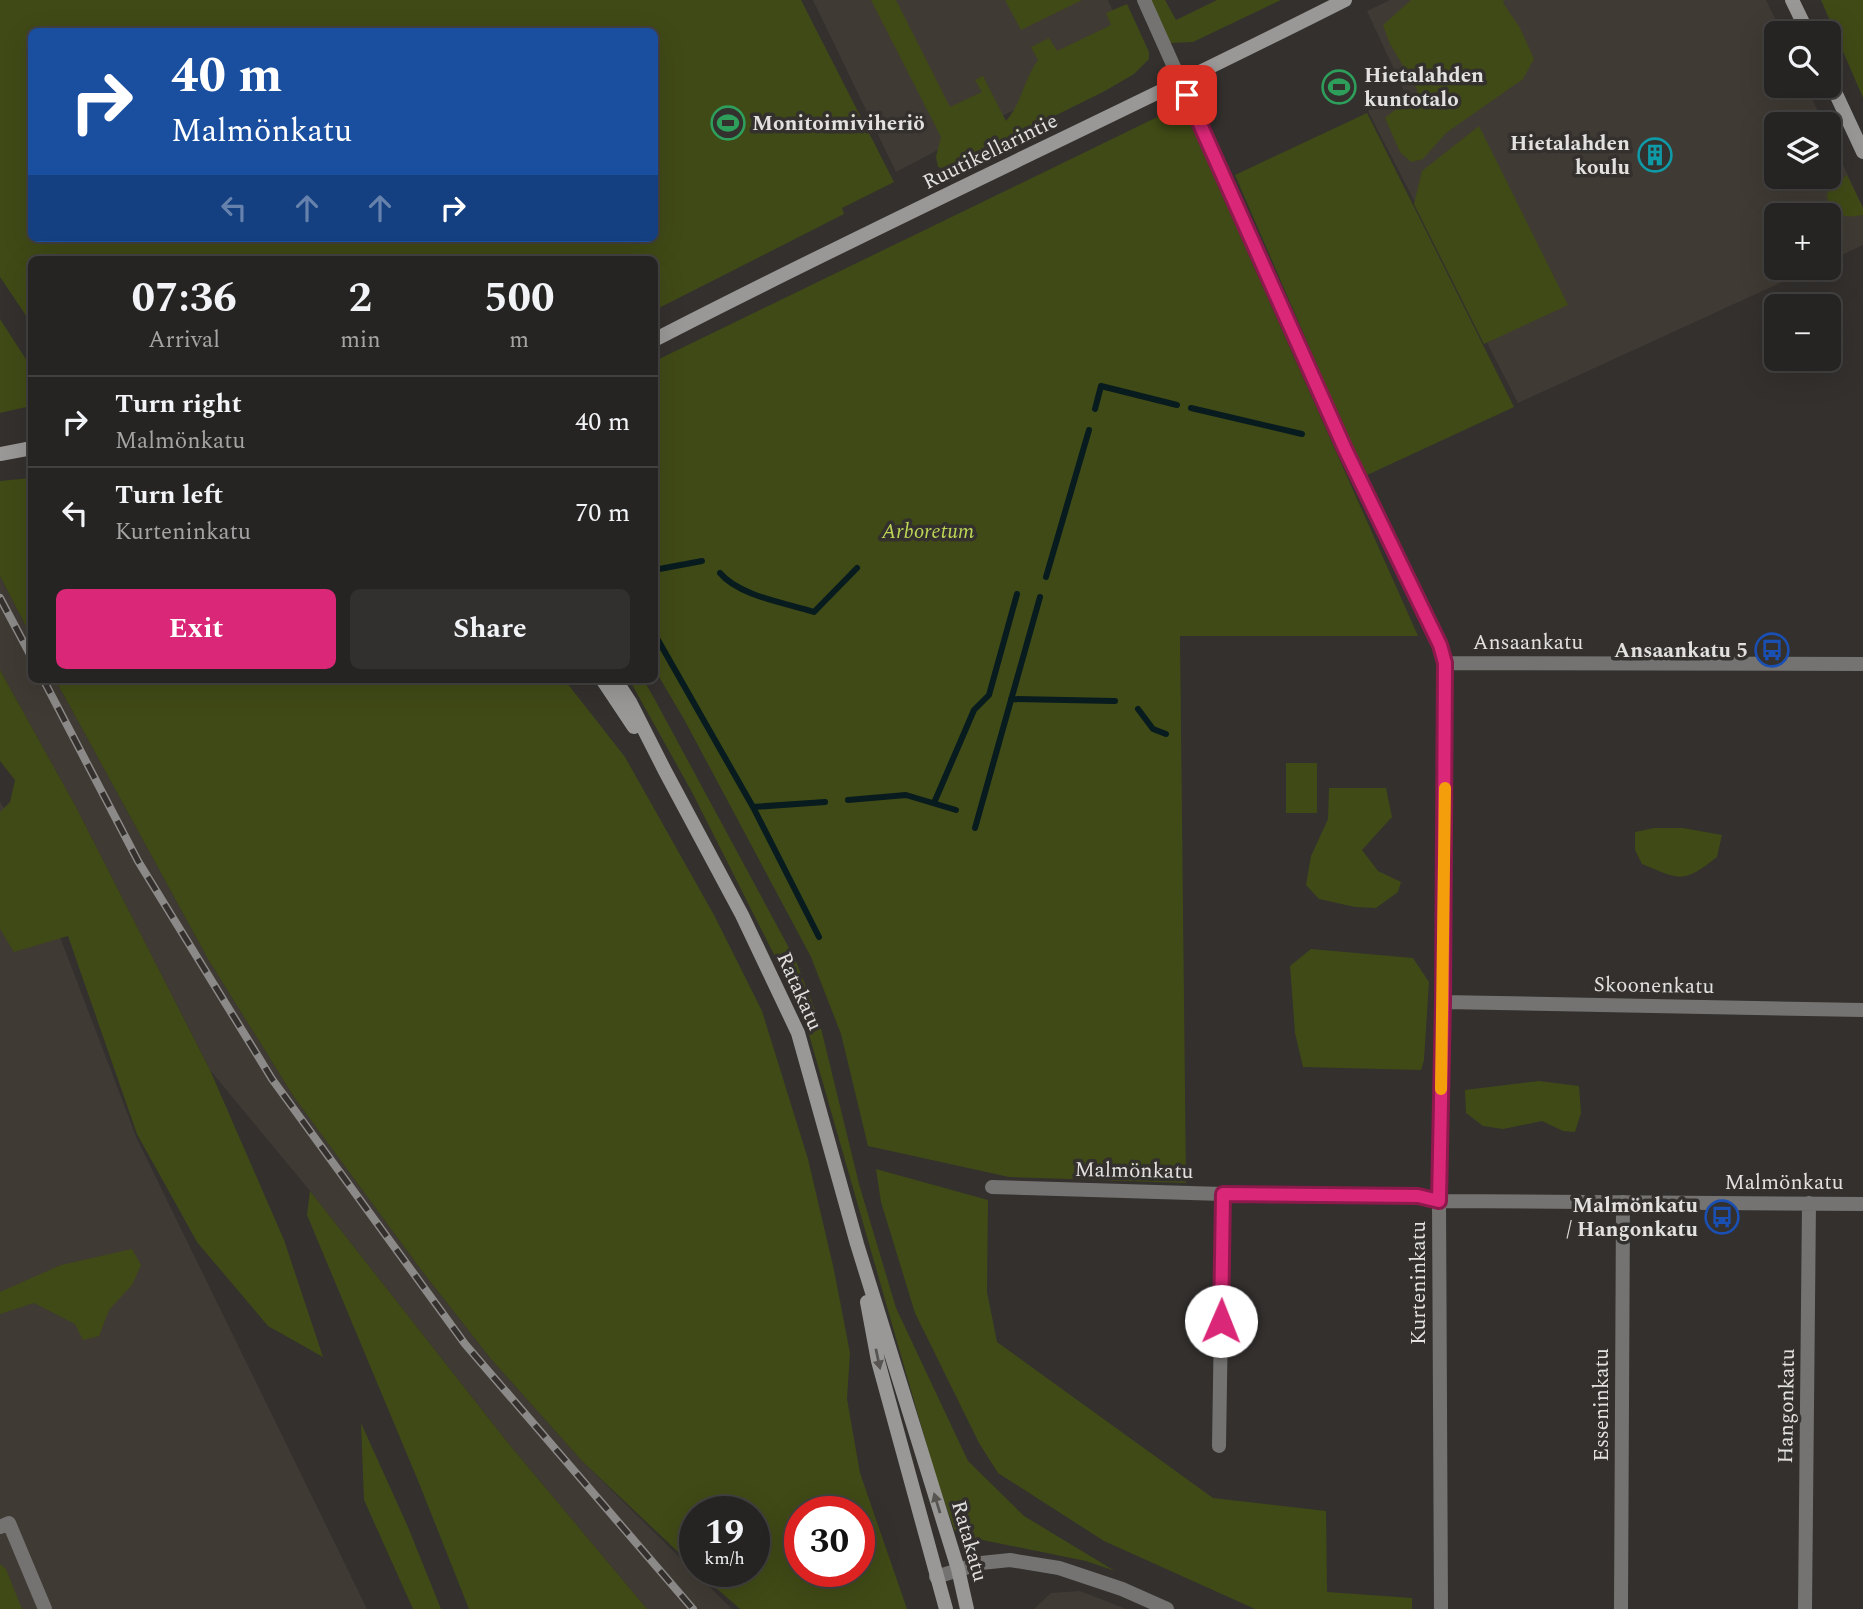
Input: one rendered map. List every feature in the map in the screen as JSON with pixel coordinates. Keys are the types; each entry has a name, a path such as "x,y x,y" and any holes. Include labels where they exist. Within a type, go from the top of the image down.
{"main road":[{"name":"Ruutikellarintie","path":"658,338 772,279 1345,0"},
{"path":"1792,0 1802,21"},
{"path":"1838,98 1863,152"},
{"path":"0,454 28,448"},
{"name":"Ratakatu","path":"605,683 665,771"},
{"name":"Ratakatu","path":"618,683 742,915 797,1033 857,1244 967,1609"},
{"name":"Ratakatu","path":"857,1244 878,1361 946,1609"}],"street":[{"path":"1144,0 1345,449 1440,645 1445,663"},
{"name":"Ansaankatu","path":"1445,663 1863,664"},
{"name":"Kurteninkatu","path":"1441,1609 1439,1201 1445,663"},
{"name":"Skoonenkatu","path":"1443,1002 1863,1010"},
{"name":"Malmönkatu","path":"992,1187 1223,1194 1418,1196 1439,1201 1863,1204"},
{"path":"1219,1446 1223,1194"},
{"name":"Esseninkatu","path":"1621,1609 1623,1202"},
{"name":"Hangonkatu","path":"1805,1609 1809,1203"},
{"path":"4,1525 45,1609"},
{"path":"936,1577 981,1563 1010,1560 1059,1568 1122,1589 1167,1609"}],"shaded area":[{"path":"813,0 1108,0 1130,49 896,172"},
{"path":"1390,0 1766,0 1776,21 1764,21 1764,98 1812,98 1818,112 1764,112 1764,189 1841,189 1841,160 1863,208 1863,245 1841,255 1841,203 1764,203 1764,280 1787,280 1518,403 1368,111 1405,93 1367,11"},
{"path":"0,576 28,630 28,683 57,683 208,959 294,1097 422,1271 491,1359 582,1461 679,1557 679,1587 710,1587 732,1609 647,1609 508,1443 310,1191 210,1070 76,807 0,670"},
{"path":"0,802 20,832 137,1139 367,1609 0,1609"},
{"path":"1080,1591 1126,1609 1034,1609 1051,1593"}],"green space":[{"name":"Monitoimiviheriö","path":"0,0 801,0 894,182 842,208 844,214 658,308 658,256 28,256 28,319 0,277"},
{"path":"871,0 896,0 950,107 982,92 975,80 983,76 1006,121 1016,107 1038,60 1031,47 1049,38 1057,51 1111,25 1106,13 1127,4 1149,52 1149,59 1134,74 1105,91 947,169 938,167 936,157 941,137"},
{"path":"1005,0 1082,0 1021,30"},
{"path":"1149,0 1165,0 1176,20 1217,0 1281,0 1193,42 1170,43"},
{"path":"1411,0 1504,0 1503,3 1520,28 1534,59 1523,79 1446,133 1423,159 1411,162 1400,152 1385,118 1418,91 1390,44 1383,25"},
{"path":"1821,0 1863,0 1863,98 1841,47 1841,21 1830,21"},
{"name":"Arboretum","path":"1182,105 1418,636 1180,636 1186,1183 1009,1177 868,1146 841,1034 811,957 658,675 658,360"},
{"path":"1367,113 1514,407 1365,476 1235,175"},
{"path":"1479,126 1568,305 1484,344 1414,204 1422,171"},
{"path":"1847,175 1863,208 1863,215 1844,216 1841,214 1841,203 1828,203 1827,194 1831,189 1841,189 1841,179"},
{"path":"0,319 28,362 28,407 0,413"},
{"path":"28,478 28,630 0,576 0,481"},
{"path":"0,670 76,807 210,1070 284,1240 323,1357 268,1326 197,1242 137,1134 68,936 14,952 0,929 0,812 10,802 15,780 0,761"},
{"path":"57,683 567,683 625,757 714,915 762,1011 808,1159 850,1353 847,1399 860,1473 868,1496 784,1496 784,1587 875,1587 875,1516 907,1609 740,1609 715,1587 770,1587 770,1496 679,1496 679,1553 582,1461 491,1359 422,1271 294,1097 208,959"},
{"path":"631,683 645,683 795,959 819,1020 859,1184 896,1308 968,1461 1024,1516 1115,1571 1086,1561 963,1536 954,1529 935,1474 802,1010 693,794"},
{"path":"1286,763 1317,763 1317,813 1286,813"},
{"path":"1329,788 1386,788 1392,817 1362,850 1378,871 1401,882 1398,892 1376,908 1355,907 1319,899 1306,885 1311,856 1328,819"},
{"path":"1654,828 1683,828 1722,835 1717,857 1696,872 1681,877 1642,864 1635,850 1635,832"},
{"path":"1311,949 1413,958 1429,982 1421,1070 1303,1067 1295,1033 1290,966"},
{"path":"1539,1081 1579,1086 1581,1113 1575,1132 1563,1131 1542,1121 1503,1129 1483,1126 1466,1113 1465,1090"},
{"path":"876,1169 988,1200 987,1292 997,1342 1213,1498 1326,1511 1327,1592 1412,1598 1412,1609 1255,1609 1104,1541 998,1473 979,1443 915,1313 881,1202"},
{"path":"310,1191 508,1443 647,1609 469,1609 307,1215"},
{"path":"132,1249 141,1265 132,1285 109,1310 99,1336 83,1340 75,1324 34,1303 0,1314 0,1292 61,1265"},
{"path":"361,1423 441,1609 413,1609 364,1500"},
{"path":"0,1564 6,1569 22,1609 0,1609"}],"waterway":[{"path":"1095,409 1101,386 1177,405"},
{"path":"1191,408 1302,434"},
{"path":"1046,577 1089,430"},
{"path":"658,569 702,561"},
{"path":"720,573 728,581 751,593 814,612 857,568"},
{"path":"934,803 974,710 989,695 1017,594"},
{"path":"975,828 1040,597"},
{"path":"658,640 753,807 819,937"},
{"path":"1011,699 1115,701"},
{"path":"1138,709 1153,729 1166,734"},
{"path":"848,800 906,795 956,810"},
{"path":"753,807 825,802"}],"railway":[{"path":"0,598 28,650"},
{"path":"45,683 138,861 272,1079 465,1344 693,1609"}],"slow traffic":[{"path":"1441,1089 1445,788"}],"place":[{"name":"Hietalahden kuntotalo","path":"1339,87"},
{"name":"Monitoimiviheriö","path":"728,123"},
{"name":"Hietalahden koulu","path":"1655,155"},
{"name":"Ansaankatu 5","path":"1772,650"},
{"name":"Malmönkatu / Hangonkatu","path":"1722,1217"}],"route":[{"path":"1187,95 1345,449 1440,645 1445,663 1439,1201 1418,1196 1223,1194 1221,1321"}]}
